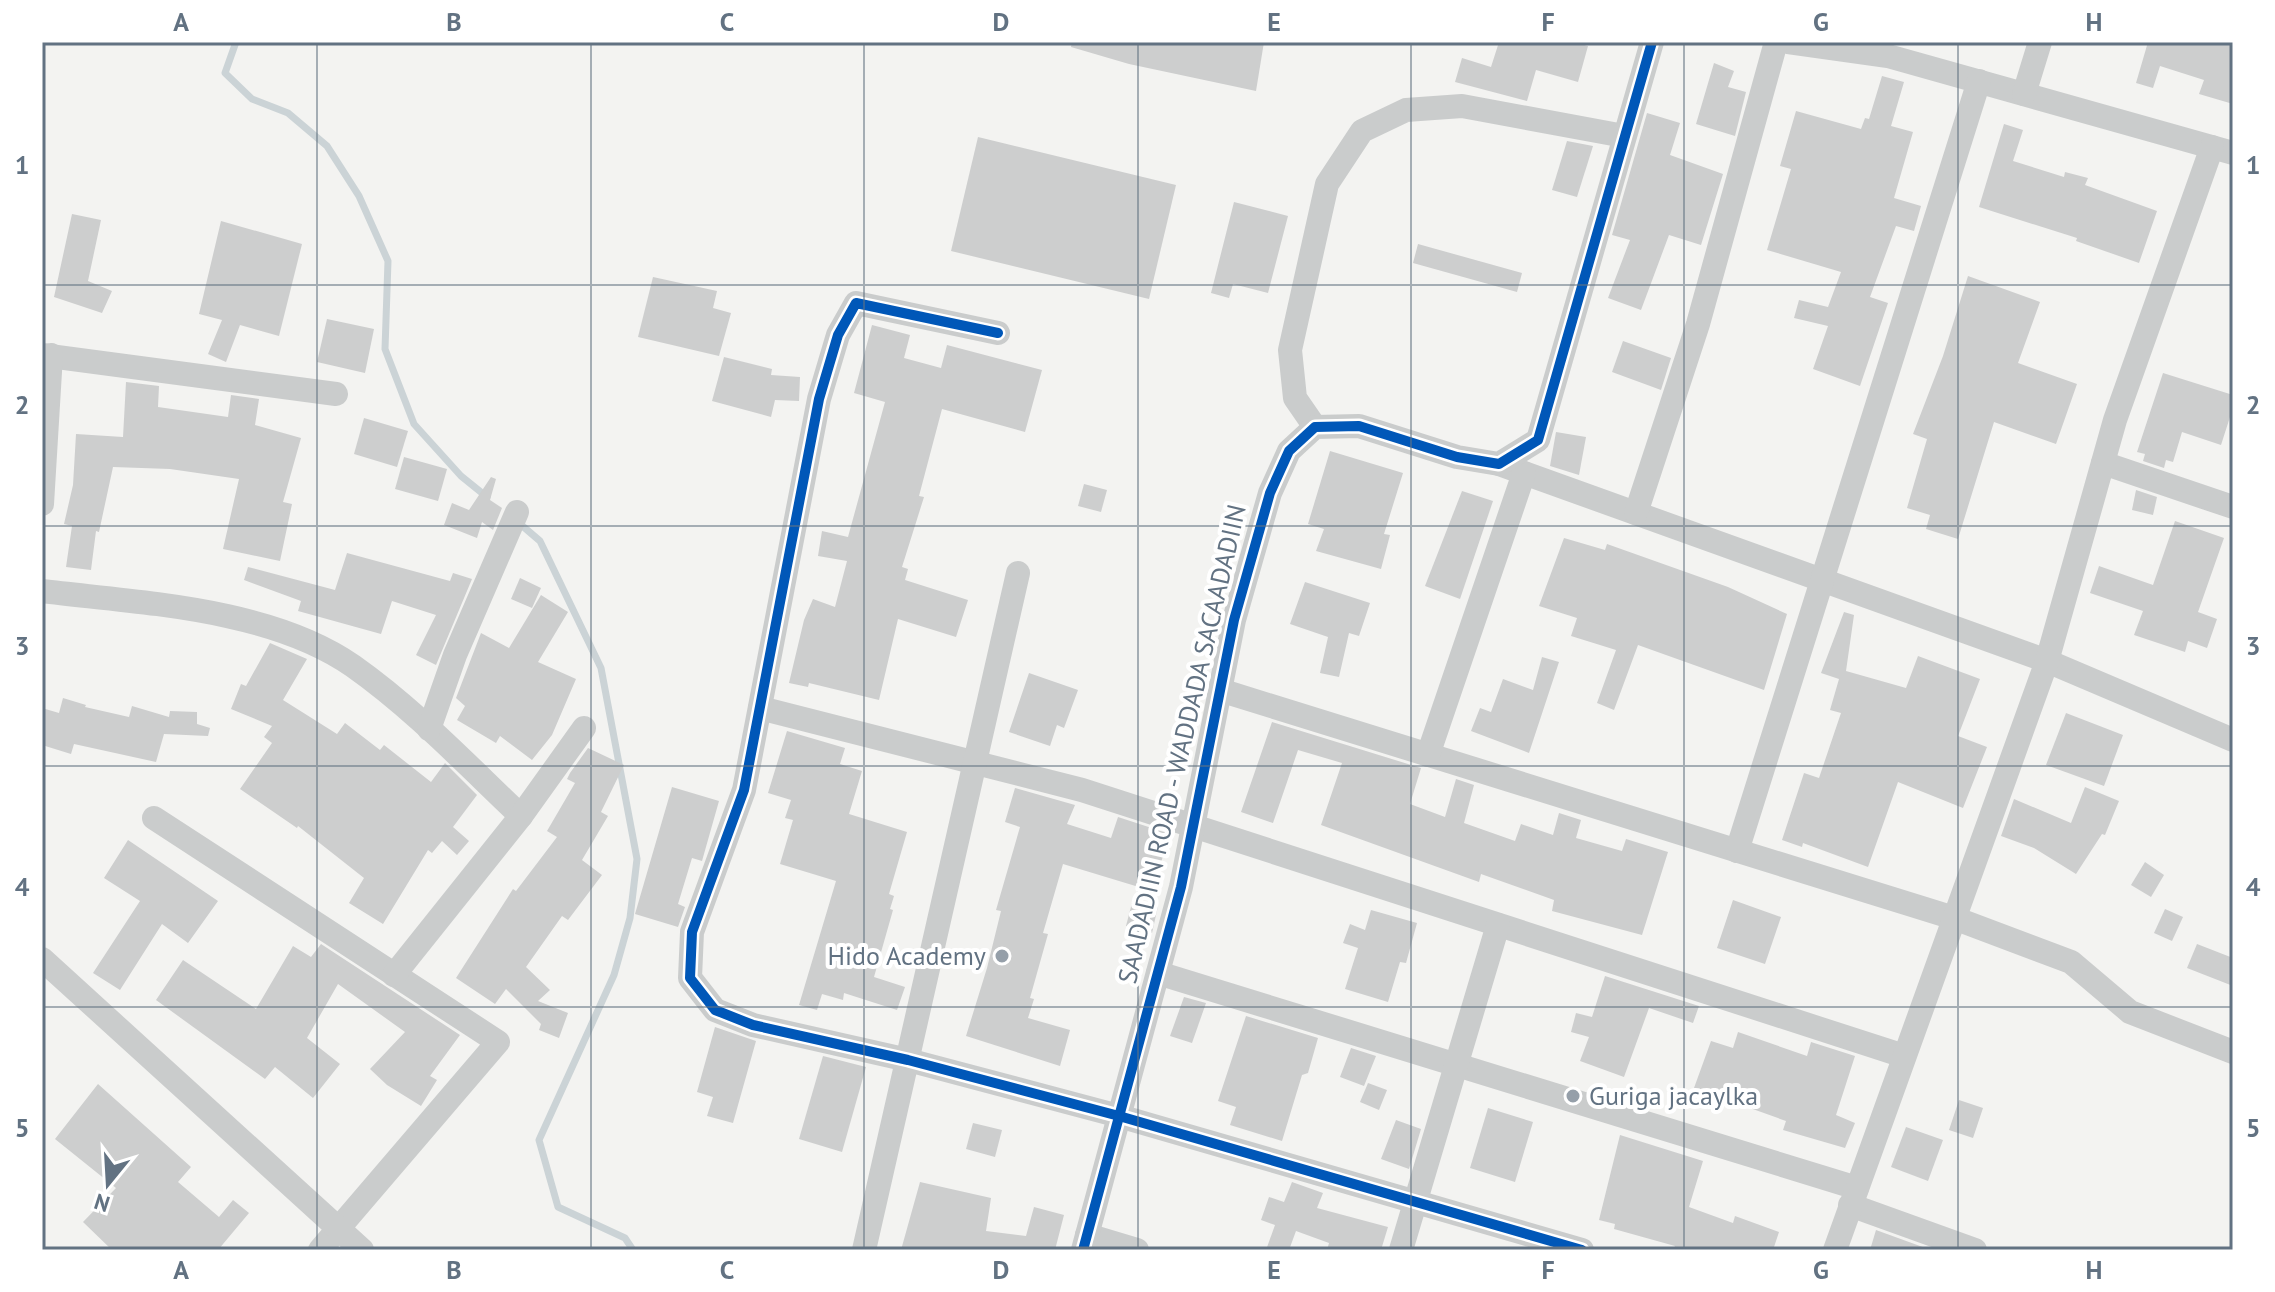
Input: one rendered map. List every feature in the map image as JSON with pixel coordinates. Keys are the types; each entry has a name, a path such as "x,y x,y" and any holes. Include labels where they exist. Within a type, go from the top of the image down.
{"street":[{"path":"1499,464 1538,440 1652,42"},
{"path":"1636,513 1698,324 1776,42"},
{"path":"1788,42 1888,56 2222,150 2103,463 2047,661 1835,1250"},
{"path":"2024,94 2040,42"},
{"path":"1737,851 1979,81"},
{"path":"1624,136 1462,106 1406,110 1362,131 1327,184 1290,350 1295,398 1315,427 1359,426 1457,457 1499,464 2047,661 2233,740"},
{"path":"998,333 856,303 838,335 819,399 744,790 692,932 690,978 715,1010 753,1025 908,1060 1119,1116 1582,1250"},
{"path":"42,504 47,355 336,394"},
{"name":"SAADADIIN ROAD - WADDADA SACAADADIIN","path":"1085,1242 1194,828 1223,691 1234,620 1270,493 1289,451 1315,427"},
{"path":"2103,463 2233,507"},
{"path":"1428,755 1524,473"},
{"path":"429,729 455,655 517,512"},
{"path":"864,1250 1018,573"},
{"path":"42,591 211,612 279,630 351,665 429,729 521,816"},
{"path":"1223,691 1954,918 2071,962 2130,1012 2233,1052"},
{"path":"760,708 974,763 1033,775 1904,1056"},
{"path":"394,975 521,816 584,728"},
{"path":"154,818 498,1042 320,1250"},
{"path":"1401,1250 1498,925"},
{"path":"42,959 362,1250"},
{"path":"1158,973 1457,1065 1854,1197 1975,1250"},
{"path":"1085,1242 1137,1250"}],"building":[{"path":"1072,42 1264,42 1256,91 1129,64 1071,47"},
{"path":"1499,42 1574,42 1588,46 1578,82 1536,70 1527,101 1455,82 1462,58 1491,67"},
{"path":"2148,42 2233,42 2233,104 2199,94 2204,80 2160,66 2153,88 2136,83"},
{"path":"1714,63 1734,71 1728,87 1746,92 1735,136 1696,124"},
{"path":"1882,76 1904,82 1891,126 1913,132 1894,198 1921,206 1914,231 1896,226 1870,297 1888,303 1860,386 1813,369 1828,326 1794,318 1799,300 1828,307 1841,272 1767,250 1791,169 1780,166 1796,111 1861,129 1865,118 1869,119"},
{"path":"1647,113 1680,123 1670,155 1723,174 1701,245 1669,235 1641,310 1608,298 1630,240 1612,235"},
{"path":"2004,124 2023,130 2013,161 2064,177 2065,172 2088,178 2085,185 2157,211 2139,263 2076,241 2077,238 1979,207"},
{"path":"978,137 1176,185 1149,299 951,251"},
{"path":"1567,141 1593,146 1577,197 1552,190"},
{"path":"1234,202 1288,216 1268,293 1233,284 1229,298 1211,293"},
{"path":"72,214 101,220 88,281 112,291 102,313 54,297"},
{"path":"221,221 302,244 279,336 240,325 226,362 208,354 222,320 199,314"},
{"path":"1418,244 1522,273 1517,292 1413,263"},
{"path":"1968,276 2040,302 2018,363 2077,384 2056,444 1994,422 1958,539 1926,529 1930,515 1907,508 1927,439 1913,434 1943,356"},
{"path":"653,277 717,291 713,308 731,313 719,356 638,337"},
{"path":"327,319 374,329 365,373 317,362"},
{"path":"872,325 910,335 904,358 941,368 947,345 1042,370 1025,432 942,409 919,496 924,497 902,567 908,569 905,580 968,600 956,637 898,619 879,700 809,683 808,687 789,683 804,620 813,599 835,607 847,561 818,556 822,531 848,537 885,402 854,393"},
{"path":"1623,341 1671,358 1661,390 1612,372"},
{"path":"724,357 772,369 771,375 800,377 799,401 775,400 771,417 712,401"},
{"path":"2163,373 2233,395 2233,418 2230,417 2221,445 2182,432 2173,462 2166,460 2164,468 2143,461 2145,454 2137,452"},
{"path":"126,382 159,386 158,407 228,417 231,395 259,399 255,425 301,438 283,502 292,504 280,561 223,549 239,479 170,469 113,467 99,532 96,531 91,570 66,567 72,526 64,524 73,485 76,434 123,437"},
{"path":"364,418 408,431 397,467 354,454"},
{"path":"1556,432 1586,437 1579,475 1550,466"},
{"path":"1330,451 1403,473 1384,534 1390,535 1381,569 1316,551 1324,529 1308,524"},
{"path":"404,457 447,469 438,501 395,489"},
{"path":"491,477 496,479 490,500 502,508 493,530 482,522 477,538 444,525 452,503 469,510"},
{"path":"1084,484 1107,490 1101,512 1078,506"},
{"path":"2136,490 2157,497 2153,515 2132,510"},
{"path":"1462,491 1493,501 1460,599 1425,586"},
{"path":"2175,521 2224,538 2198,612 2217,619 2207,648 2188,641 2185,652 2134,635 2143,611 2090,593 2099,566 2153,585"},
{"path":"1564,538 1605,550 1607,544 1728,587 1787,614 1764,690 1638,645 1614,710 1597,703 1616,650 1571,636 1577,618 1539,606"},
{"path":"347,553 450,581 453,573 472,579 436,665 416,655 436,615 392,601 381,634 298,611 301,601 244,580 248,567 335,590"},
{"path":"520,578 541,588 532,608 511,599"},
{"path":"1305,582 1370,603 1359,636 1349,633 1339,677 1320,673 1328,637 1290,624"},
{"path":"541,595 568,612 538,662 576,679 552,735 532,760 500,736 496,743 457,720 465,706 456,698 481,633 509,648"},
{"path":"1844,612 1854,615 1846,671 1906,688 1918,656 1980,679 1958,736 1987,747 1963,808 1898,782 1868,867 1803,843 1802,847 1782,840 1804,773 1819,778 1841,713 1830,710 1839,679 1821,673"},
{"path":"270,643 307,659 283,700 337,734 345,723 380,750 384,745 431,782 445,763 477,795 453,827 469,841 457,855 442,841 432,853 428,850 383,924 349,903 364,878 298,826 240,789 272,743 264,737 272,726 231,709 241,684 246,686"},
{"path":"1542,657 1559,662 1529,753 1471,731 1480,708 1491,712 1503,679 1533,690"},
{"path":"1029,673 1078,690 1064,728 1057,725 1050,746 1009,732"},
{"path":"63,698 85,707 129,717 132,706 169,717 170,711 197,712 197,724 210,728 208,736 164,734 156,762 74,744 71,754 42,745 42,708 59,713"},
{"path":"2066,713 2123,735 2104,786 2046,765"},
{"path":"1272,722 1421,768 1410,804 1445,817 1456,779 1474,785 1464,823 1515,841 1521,824 1553,835 1559,813 1581,820 1576,838 1622,851 1626,839 1668,852 1642,935 1552,911 1554,900 1481,874 1479,882 1321,825 1342,763 1298,750 1273,823 1241,812"},
{"path":"787,731 845,748 840,764 862,771 849,814 907,832 889,894 894,896 890,909 893,910 874,977 905,987 897,1010 844,993 843,1000 822,994 817,1010 799,1005 836,881 780,864 793,820 785,818 791,800 768,793"},
{"path":"588,748 624,765 601,812 608,816 582,860 602,875 568,920 562,916 526,967 550,990 538,1001 568,1013 559,1038 539,1030 541,1024 506,989 495,1004 456,978 513,889 516,891 557,837 547,831 575,783 567,779"},
{"path":"672,787 719,801 702,861 692,858 678,904 685,907 678,927 635,914"},
{"path":"2085,787 2119,801 2105,835 2102,834 2076,874 2034,848 2001,836 2014,799 2071,823"},
{"path":"1015,788 1075,805 1067,824 1111,838 1118,817 1170,834 1152,891 1063,864 1043,933 1048,934 1030,998 1034,999 1028,1018 1070,1030 1060,1066 966,1036 987,968 1001,911 996,910 1020,827 1005,822"},
{"path":"128,840 218,901 188,943 162,924 120,990 93,973 140,901 104,878"},
{"path":"2145,862 2164,875 2151,897 2131,885"},
{"path":"1133,899 1158,906 1152,933 1126,926"},
{"path":"1733,900 1781,917 1765,964 1717,948"},
{"path":"2165,909 2183,917 2172,941 2154,933"},
{"path":"1371,910 1417,923 1406,963 1400,962 1388,1002 1345,989 1358,948 1343,943 1350,924 1365,930"},
{"path":"321,944 460,1035 430,1076 437,1080 421,1106 387,1085 370,1069 405,1032 338,984 307,1038 340,1064 313,1098 275,1067 265,1079 156,1000 183,960 256,1009 293,946 311,957"},
{"path":"2197,944 2233,958 2233,986 2187,968"},
{"path":"1605,976 1699,1006 1693,1023 1649,1008 1624,1077 1580,1061 1589,1037 1571,1032 1576,1013 1592,1017"},
{"path":"1184,997 1206,1003 1192,1043 1170,1036"},
{"path":"1246,1016 1318,1038 1308,1073 1302,1075 1282,1141 1230,1125 1236,1107 1218,1101"},
{"path":"715,1027 756,1041 733,1123 707,1116 713,1097 697,1092"},
{"path":"1738,1032 1807,1056 1811,1042 1855,1056 1836,1115 1855,1123 1845,1148 1783,1130 1786,1121 1694,1088 1711,1041 1733,1048"},
{"path":"1351,1048 1376,1056 1364,1086 1340,1077"},
{"path":"823,1056 866,1067 842,1152 799,1139"},
{"path":"1368,1083 1387,1090 1379,1110 1360,1102"},
{"path":"98,1084 191,1167 178,1182 219,1217 233,1200 249,1213 218,1250 112,1250 83,1222 116,1188 55,1139"},
{"path":"1959,1100 1983,1108 1973,1138 1949,1130"},
{"path":"1488,1108 1533,1122 1515,1182 1470,1168"},
{"path":"1396,1120 1421,1129 1409,1169 1381,1159"},
{"path":"973,1123 1002,1130 995,1157 966,1149"},
{"path":"1906,1127 1943,1140 1928,1181 1891,1167"},
{"path":"1620,1135 1703,1161 1689,1207 1733,1223 1735,1216 1779,1232 1773,1250 1673,1250 1675,1246 1614,1229 1615,1224 1599,1220"},
{"path":"920,1182 991,1198 986,1231 1026,1236 1034,1207 1064,1215 1055,1250 901,1250"},
{"path":"1292,1182 1323,1193 1317,1208 1388,1227 1381,1250 1327,1250 1329,1243 1296,1231 1289,1250 1266,1250 1275,1225 1261,1220 1269,1197 1284,1202"},
{"path":"1876,1230 1931,1250 1870,1250"}],"waterway":[{"path":"236,42 225,73 252,99 288,113 327,146 359,196 388,261 385,349 414,424 461,476 487,497"},
{"path":"519,523 540,541 601,668 637,859 630,918 614,975 539,1140 558,1207 625,1238 633,1250"}],"cycle path":[{"path":"1083,1250 1181,887 1234,620 1270,493 1289,451 1315,427 1359,426 1457,457 1499,464 1538,440 1652,42"},
{"path":"998,333 856,303 838,335 819,399 744,790 692,932 690,978 715,1010 753,1025 908,1060 1119,1116 1582,1250"}],"place":[{"name":"Hido Academy","path":"1002,956"},
{"name":"Guriga jacaylka","path":"1573,1096"}]}
